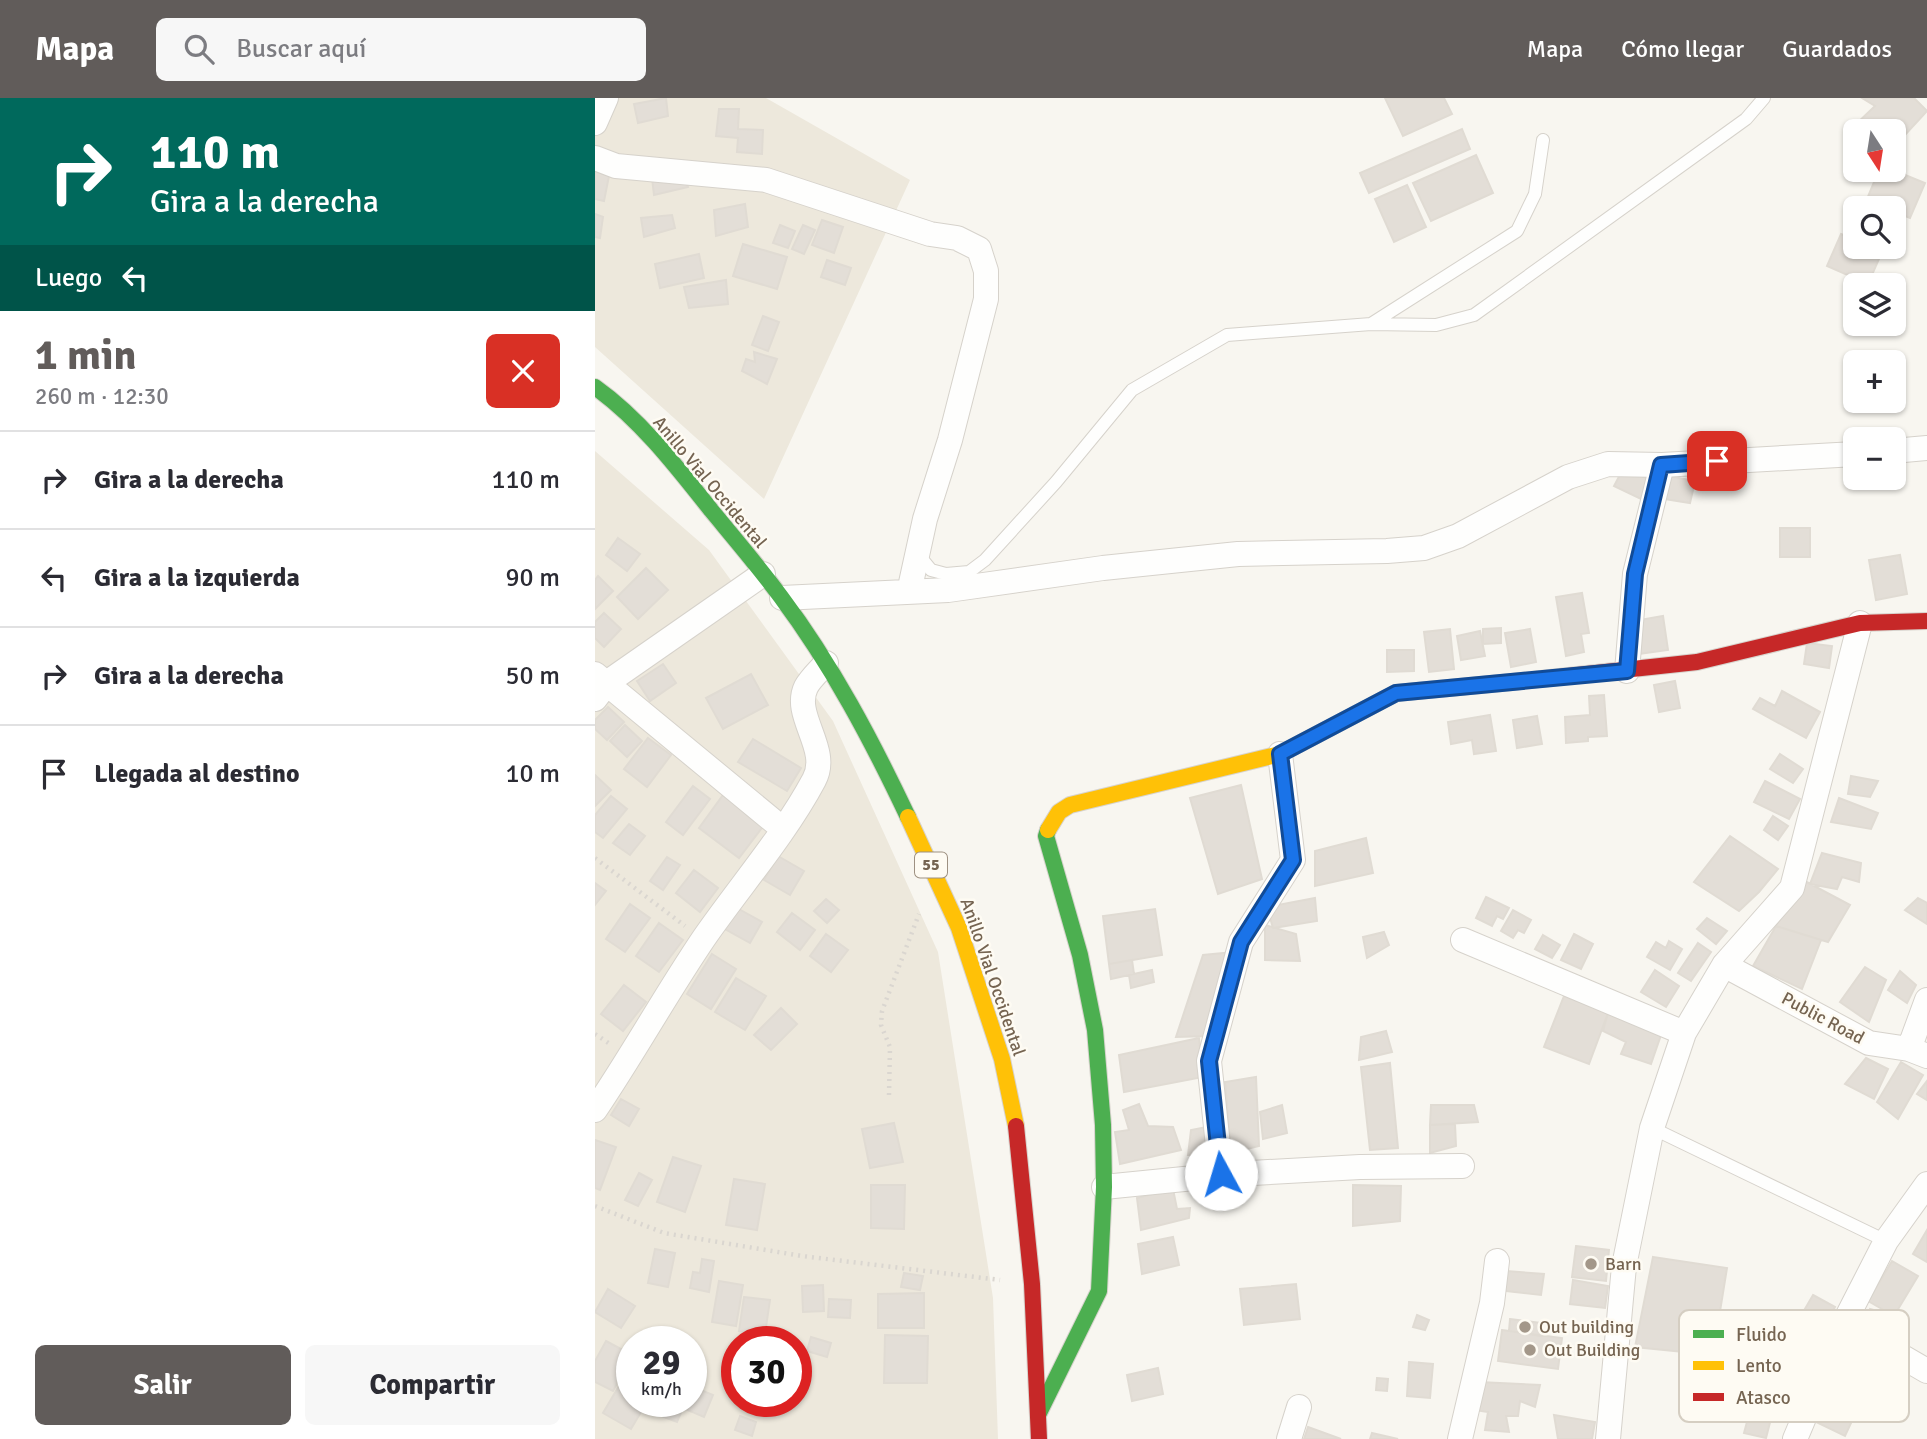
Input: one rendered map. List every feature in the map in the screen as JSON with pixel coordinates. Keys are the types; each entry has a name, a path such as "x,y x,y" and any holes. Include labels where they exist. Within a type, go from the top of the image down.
{"main road":[{"name":"Anillo Vial Occidental","path":"595,387 613,400 680,471 782,598 826,663 856,713 959,928 1002,1059 1019,1141 1032,1284 1039,1439"},
{"path":"1038,1415 1099,1291 1104,1187 1103,1125 1095,1030 1080,955 1046,836 1053,816 1072,803 1280,754 1396,693 1697,662 1860,623 1927,621"}],"street":[{"path":"595,123 607,98"},
{"path":"595,158 616,166 766,180 930,234 957,238 979,249 986,271 986,299 950,440 919,543 909,592"},
{"path":"1906,450 1927,448"},
{"path":"782,598 948,590 1103,568 1238,554 1423,548 1458,536 1568,477 1608,464 1661,465 1843,455"},
{"path":"1627,671 1635,574 1661,465"},
{"path":"763,575 599,685 783,828"},
{"path":"1608,1439 1624,1266 1652,1128 1683,1032 1724,965 1792,888 1860,623"},
{"path":"595,1110 631,1058 703,940 815,779 819,768 818,755 804,710 803,696 806,686 826,663"},
{"path":"1221,1174 1209,1061 1241,942 1293,860 1280,754"},
{"path":"1462,940 1683,1032"},
{"name":"Public Road","path":"1724,965 1869,1043 1918,1052"},
{"path":"1918,1052 1927,1000"},
{"path":"1104,1187 1221,1174 1360,1167 1462,1166"},
{"path":"1851,1310 1886,1241 1927,1184"},
{"path":"1460,1439 1492,1303 1497,1261"},
{"path":"1909,1361 1927,1371"},
{"path":"1289,1439 1299,1407"},
{"path":"1795,1439 1802,1422"}],"lane":[{"path":"919,543 922,559 931,570 946,574 969,572 985,561 1056,482 1132,390 1227,335 1371,324 1436,325 1474,315 1747,120 1764,98"},
{"path":"1371,324 1517,232 1535,194 1543,140"},
{"path":"1652,1128 1886,1241"}],"path":[{"path":"595,858 703,940"},
{"path":"889,1095 890,1047 881,1025 882,1011 919,913"},
{"path":"595,1206 664,1233 802,1256 1032,1284"}],"shaded area":[{"path":"595,98 766,98 910,180 764,499 595,347"},
{"path":"595,451 709,550 833,721 938,952 993,1298 998,1439 595,1439"}],"building":[{"path":"666,98 668,116 638,123 634,104"},
{"path":"1385,98 1444,98 1452,114 1403,136"},
{"path":"1862,98 1914,98 1927,111 1906,134 1906,119 1861,119 1875,106"},
{"path":"719,109 739,109 738,129 763,130 762,154 737,152 738,138 716,136"},
{"path":"1462,129 1470,149 1369,193 1360,173"},
{"path":"1476,155 1493,193 1431,221 1413,183"},
{"path":"595,171 609,176 604,201 595,199"},
{"path":"685,174 688,187 654,195 652,178"},
{"path":"1906,175 1925,183 1910,218 1906,216 1906,196 1868,196 1874,182 1906,182"},
{"path":"1407,185 1426,227 1394,242 1375,199"},
{"path":"745,204 748,227 716,236 714,210"},
{"path":"595,214 603,217 600,238 595,237"},
{"path":"672,215 675,228 644,237 641,218"},
{"path":"822,220 843,227 834,253 812,245"},
{"path":"780,225 795,231 788,248 773,243"},
{"path":"803,225 815,230 804,254 792,249"},
{"path":"1841,234 1843,259 1879,259 1873,273 1843,273 1827,266"},
{"path":"743,244 787,257 777,289 733,276"},
{"path":"699,254 704,278 660,288 655,264"},
{"path":"827,260 851,268 845,285 821,277"},
{"path":"726,280 728,304 689,308 684,287"},
{"path":"763,316 779,322 768,351 752,345"},
{"path":"754,352 777,359 767,384 742,371 746,359 755,362"},
{"path":"1624,467 1652,481 1643,500 1614,486"},
{"path":"1668,476 1695,481 1690,503 1664,499"},
{"path":"1780,528 1810,528 1810,557 1780,557"},
{"path":"618,538 640,554 627,571 606,555"},
{"path":"1900,555 1907,594 1876,600 1869,560"},
{"path":"646,568 668,590 638,619 617,597"},
{"path":"598,576 613,591 595,609 595,580"},
{"path":"1582,593 1589,633 1581,634 1584,652 1566,656 1556,597"},
{"path":"604,613 621,629 604,647 595,638 595,622"},
{"path":"1663,616 1668,650 1638,654 1634,621"},
{"path":"1501,628 1501,643 1483,644 1483,629"},
{"path":"1450,629 1454,669 1429,672 1424,632"},
{"path":"1530,629 1536,662 1511,667 1505,633"},
{"path":"1480,631 1485,656 1461,660 1457,636"},
{"path":"1807,643 1832,646 1829,668 1804,664"},
{"path":"1387,650 1414,650 1414,671 1387,672"},
{"path":"663,664 676,683 650,701 637,681"},
{"path":"751,674 768,705 723,729 706,698"},
{"path":"1675,681 1680,708 1659,712 1654,685"},
{"path":"1782,691 1820,712 1806,738 1753,709 1760,698 1775,706"},
{"path":"1604,695 1607,736 1588,737 1588,741 1566,743 1565,717 1590,715 1589,696"},
{"path":"608,707 624,722 607,740 595,729 595,720"},
{"path":"1490,715 1496,751 1474,754 1472,740 1451,744 1448,722"},
{"path":"1537,716 1542,744 1517,748 1513,720"},
{"path":"625,725 642,741 627,757 610,741"},
{"path":"648,738 671,755 647,787 624,769"},
{"path":"753,739 801,768 787,791 738,762"},
{"path":"1780,754 1803,769 1793,783 1770,769"},
{"path":"595,775 611,790 595,806"},
{"path":"1851,776 1878,781 1870,797 1848,794"},
{"path":"1765,781 1800,799 1789,819 1754,802"},
{"path":"1241,785 1262,879 1218,894 1190,798"},
{"path":"693,786 710,799 683,835 666,822"},
{"path":"723,795 764,825 739,858 699,828"},
{"path":"611,796 627,809 603,838 595,832 595,815"},
{"path":"1839,798 1878,813 1871,829 1831,822"},
{"path":"1773,816 1788,826 1778,840 1764,830"},
{"path":"629,824 645,836 630,855 613,843"},
{"path":"1730,836 1778,869 1739,911 1694,882"},
{"path":"1366,838 1373,873 1315,886 1315,851"},
{"path":"1822,853 1861,863 1859,882 1842,877 1837,889 1810,884"},
{"path":"778,856 804,871 790,895 764,880"},
{"path":"667,857 680,865 663,890 650,881"},
{"path":"694,870 718,888 700,912 676,893"},
{"path":"1801,879 1850,905 1828,942 1776,926"},
{"path":"595,883 606,891 595,905"},
{"path":"1486,897 1509,908 1503,919 1497,916 1492,926 1476,918"},
{"path":"1315,898 1317,921 1273,928 1267,907"},
{"path":"1918,898 1927,903 1927,924 1905,910"},
{"path":"826,899 839,910 827,923 814,911"},
{"path":"630,904 650,918 625,952 606,939"},
{"path":"737,908 762,922 750,943 725,929"},
{"path":"1155,909 1162,955 1109,964 1103,916"},
{"path":"1513,910 1531,920 1524,933 1518,930 1513,938 1501,931"},
{"path":"792,913 815,930 800,950 777,932"},
{"path":"1707,918 1727,931 1716,944 1697,929"},
{"path":"659,923 683,940 659,972 636,956"},
{"path":"1265,925 1296,934 1300,961 1265,960"},
{"path":"1776,926 1821,940 1802,989 1753,966"},
{"path":"1384,932 1389,945 1367,958 1363,937"},
{"path":"826,934 848,950 831,972 810,956"},
{"path":"1574,934 1593,944 1581,969 1561,960"},
{"path":"1543,935 1560,945 1552,958 1535,949"},
{"path":"1669,941 1682,949 1670,970 1647,957 1656,942 1666,948"},
{"path":"1698,943 1711,952 1691,981 1678,973"},
{"path":"1235,952 1212,1036 1176,1037 1203,955"},
{"path":"712,954 736,969 711,1009 687,994"},
{"path":"1132,960 1134,974 1111,979 1109,964"},
{"path":"1865,967 1886,980 1869,1022 1840,1002"},
{"path":"1152,970 1154,982 1131,988 1129,975"},
{"path":"1655,970 1679,986 1666,1007 1641,992"},
{"path":"1900,971 1916,985 1907,1003 1888,990"},
{"path":"736,978 766,996 745,1030 715,1012"},
{"path":"624,985 646,1002 623,1031 601,1014"},
{"path":"1564,996 1608,1013 1589,1064 1544,1047"},
{"path":"781,1008 797,1024 771,1050 754,1035"},
{"path":"1608,1013 1661,1035 1651,1064 1621,1054 1626,1042 1603,1031"},
{"path":"1386,1031 1392,1052 1359,1060 1361,1037"},
{"path":"1199,1038 1203,1077 1124,1092 1119,1055"},
{"path":"1866,1058 1888,1069 1874,1099 1845,1084"},
{"path":"1901,1062 1923,1075 1898,1119 1877,1102"},
{"path":"1390,1063 1398,1148 1370,1150 1361,1067"},
{"path":"1256,1077 1259,1146 1231,1153 1225,1082"},
{"path":"1927,1081 1927,1100 1917,1094"},
{"path":"621,1099 639,1109 629,1126 611,1115"},
{"path":"1139,1104 1148,1126 1173,1127 1181,1150 1120,1164 1115,1132 1129,1130 1123,1110"},
{"path":"1282,1105 1287,1133 1263,1139 1260,1112"},
{"path":"1431,1105 1474,1105 1478,1122 1430,1125"},
{"path":"894,1123 903,1162 870,1168 862,1129"},
{"path":"1455,1124 1456,1146 1430,1153 1430,1125"},
{"path":"1212,1126 1215,1155 1188,1155 1191,1130"},
{"path":"595,1140 616,1147 600,1190 595,1188"},
{"path":"673,1157 701,1166 685,1212 657,1202"},
{"path":"639,1173 652,1180 638,1206 625,1200"},
{"path":"734,1179 765,1184 757,1230 726,1225"},
{"path":"871,1185 905,1185 904,1229 871,1228"},
{"path":"1353,1185 1401,1186 1400,1221 1353,1226"},
{"path":"1173,1189 1177,1209 1190,1208 1189,1218 1141,1230 1137,1198"},
{"path":"1927,1230 1927,1262 1913,1254"},
{"path":"1173,1237 1179,1265 1142,1274 1138,1244"},
{"name":"Barn","path":"1576,1246 1609,1250 1606,1281 1572,1277"},
{"path":"655,1249 675,1253 668,1287 648,1283"},
{"path":"1653,1257 1727,1268 1720,1310 1679,1310 1679,1352 1635,1347"},
{"path":"702,1259 714,1261 709,1292 690,1288 693,1272 700,1273"},
{"path":"1892,1261 1918,1276 1898,1310 1884,1310 1868,1301"},
{"path":"1506,1271 1544,1274 1541,1295 1496,1290"},
{"path":"904,1273 923,1276 920,1290 901,1287"},
{"name":"Barn","path":"1573,1280 1608,1286 1605,1308 1570,1304"},
{"path":"719,1281 743,1285 736,1326 712,1322"},
{"path":"1296,1284 1300,1319 1244,1325 1240,1289"},
{"path":"823,1285 824,1311 803,1312 802,1286"},
{"path":"608,1289 635,1306 622,1326 595,1312"},
{"path":"924,1293 924,1328 878,1328 878,1294"},
{"path":"1813,1295 1835,1307 1833,1310 1804,1310"},
{"path":"744,1297 770,1300 766,1326 740,1326"},
{"path":"829,1299 851,1300 850,1318 828,1317"},
{"path":"1417,1315 1429,1320 1425,1330 1413,1327"},
{"name":"Out building","path":"1510,1319 1542,1323 1541,1336 1509,1331"},
{"name":"Out Building","path":"1502,1330 1562,1338 1558,1369 1498,1361"},
{"path":"885,1335 928,1336 927,1383 884,1383"},
{"path":"812,1337 831,1343 827,1357 812,1352"},
{"path":"606,1341 616,1346 616,1385 613,1391 595,1382 595,1361"},
{"path":"1409,1362 1433,1364 1430,1398 1407,1396"},
{"path":"1158,1368 1163,1394 1132,1401 1127,1375"},
{"path":"1377,1378 1388,1379 1387,1391 1376,1390"},
{"path":"1479,1382 1540,1385 1535,1407 1520,1401 1518,1416 1506,1416 1509,1432 1485,1430 1488,1412 1474,1410"},
{"path":"616,1391 616,1417 638,1417 631,1429 603,1413"},
{"path":"707,1393 713,1395 707,1410"},
{"path":"1554,1415 1595,1422 1592,1439 1558,1439"},
{"path":"664,1417 679,1417 677,1422"},
{"path":"740,1417 756,1422 752,1436 735,1430"},
{"path":"1747,1422 1770,1422 1766,1438 1744,1433"},
{"path":"1816,1422 1852,1422 1845,1436"},
{"path":"1308,1427 1341,1439 1304,1439"},
{"path":"1372,1433 1398,1439 1370,1439"}],"traffic: fast":[{"path":"595,387 657,444 747,553 800,623 850,704 908,817"},
{"path":"1038,1415 1099,1291 1104,1187 1103,1125 1095,1030 1080,955 1046,836 1048,830"}],"traffic: slow":[{"path":"1048,830 1059,812 1070,805 1280,754 1396,693 1512,682"},
{"path":"908,817 959,928 1002,1059 1016,1126"}],"traffic: jam":[{"path":"1512,682 1697,662 1860,623 1927,621"},
{"path":"1016,1126 1032,1284 1039,1439"}],"place":[{"name":"Barn","path":"1591,1264"},
{"name":"Out building","path":"1525,1327"},
{"name":"Out Building","path":"1530,1350"}],"route":[{"path":"1221,1174 1209,1061 1241,942 1293,860 1280,754 1396,693 1627,671 1635,574 1661,465 1717,461"}]}
